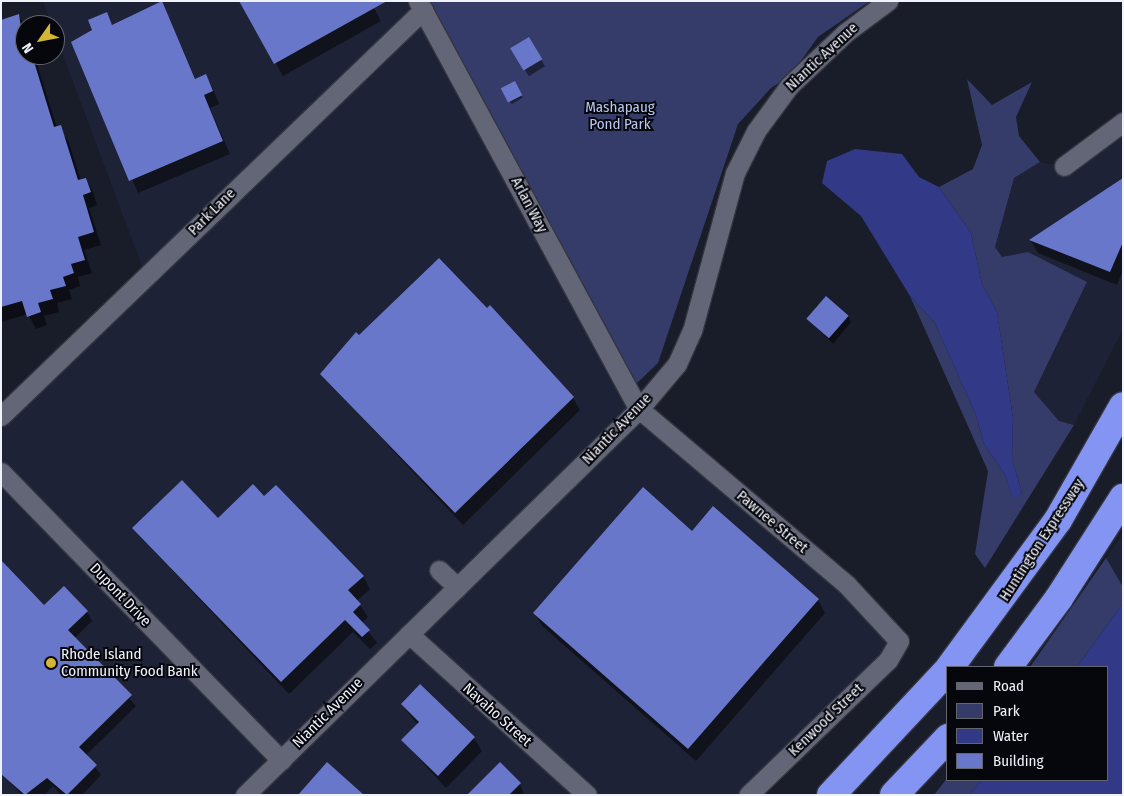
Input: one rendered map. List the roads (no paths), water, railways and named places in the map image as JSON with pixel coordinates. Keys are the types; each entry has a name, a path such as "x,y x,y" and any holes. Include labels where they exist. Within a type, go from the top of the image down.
{"highway":[{"name":"Huntington Expressway","path":"951,666 1053,528 1123,406"},
{"path":"1009,666 1059,598 1123,498"},
{"path":"830,795 946,672"},
{"path":"894,795 946,740"}],"street":[{"name":"Niantic Avenue","path":"245,795 639,409 676,364 692,330 736,173 756,131 789,86 844,33 888,1"},
{"name":"Arlan Way","path":"421,6 639,409"},
{"name":"Park Lane","path":"1,416 421,6"},
{"path":"1064,166 1123,122"},
{"name":"Pawnee Street","path":"639,409 847,585 899,641"},
{"name":"Dupont Drive","path":"1,472 281,760"},
{"path":"439,570 457,587"},
{"name":"Navaho Street","path":"408,634 587,795"},
{"name":"Kenwood Street","path":"748,795 888,660 899,641"}],"water":[{"path":"855,149 902,154 919,177 939,187 971,233 982,284 997,312 1013,418 1012,459 1022,493 1013,499 1005,475 984,444 976,415 935,323 910,296 861,216 822,183 827,161"},
{"path":"1123,603 1123,795 969,795 981,781 1109,781 1109,666 1078,666"}],"place":[{"name":"Rhode Island Community Food Bank","path":"51,663"}],"park label":[{"name":"Mashapaug Pond Park","path":"620,116"}]}
